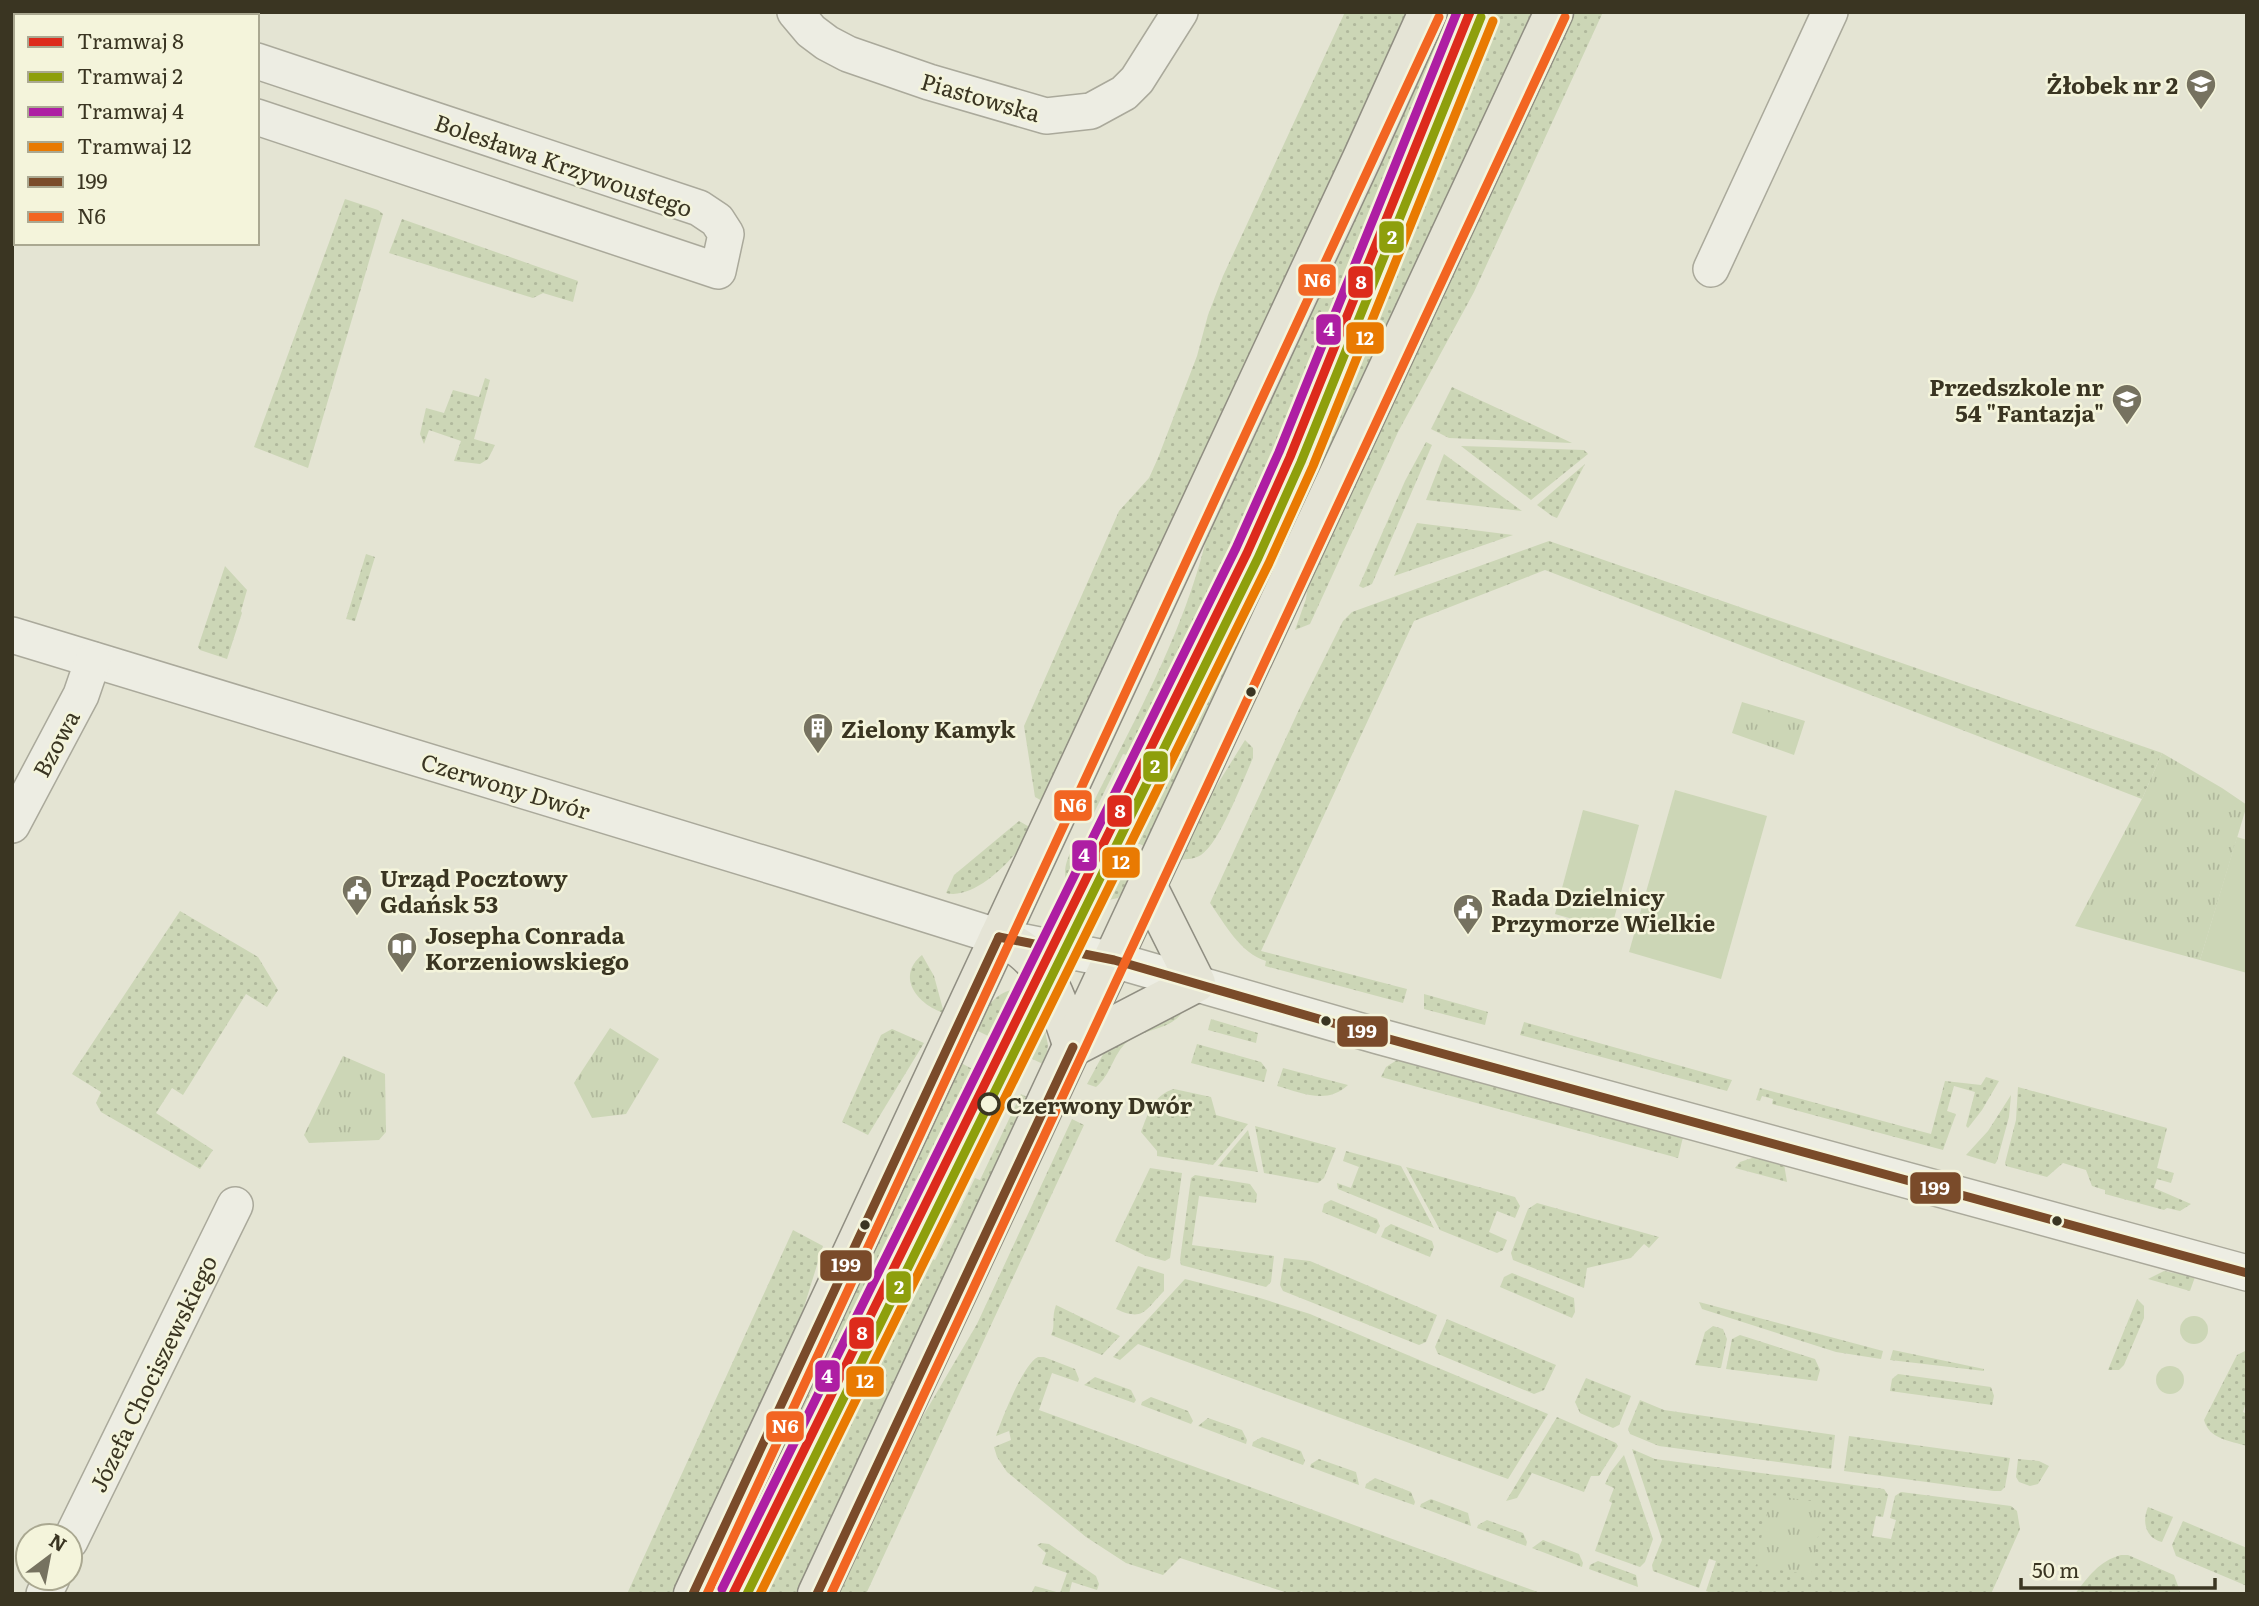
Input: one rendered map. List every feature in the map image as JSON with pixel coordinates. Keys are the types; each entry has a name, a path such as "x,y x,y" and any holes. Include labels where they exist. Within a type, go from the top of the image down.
{"main road":[{"path":"693,1594 1363,156 1427,12"},
{"path":"817,1594 1554,12"},
{"path":"1073,1047 1196,983 1148,887"},
{"path":"999,937 1023,951 1051,985 1073,1047"}],"street":[{"name":"Piastowska","path":"795,12 811,31 848,54 929,82 1046,116 1091,111 1124,93 1137,80 1180,12"},
{"path":"1711,269 1830,12"},
{"name":"Bolesława Krzywoustego","path":"259,62 699,208 717,220 726,234 718,271 259,118"},
{"name":"Czerwony Dwór","path":"12,635 999,937 1114,960 1378,1036 2247,1273"},
{"name":"Bzowa","path":"15,811 81,695 93,660"},
{"name":"Józefa Chociszewskiego","path":"79,1522 235,1205"}],"green space":[{"path":"1345,12 1407,12 1044,802 1035,797 1024,726 1119,511 1149,478 1158,458 1197,356 1208,315 1223,276"},
{"path":"1443,12 1461,12 1330,337 1227,578 1190,657 1179,652 1091,819 1086,817 1172,641 1186,605 1208,531"},
{"path":"1493,12 1537,12 1146,847 1129,839 1246,605 1297,495"},
{"path":"1571,12 1603,12 1474,292 1398,432 1310,624 1295,630 1306,599 1308,583"},
{"path":"345,199 383,214 308,468 254,447"},
{"path":"402,219 578,281 573,302 543,293 533,298 389,253"},
{"path":"485,378 490,380 474,439 495,445 488,459 480,464 454,461 461,441 429,430 424,444 420,434 426,408 444,413 453,390 479,397"},
{"path":"1452,387 1572,443 1449,438 1431,429"},
{"path":"1426,442 1432,445 1372,584 1363,588 1359,586 1405,481"},
{"path":"1461,446 1584,450 1588,454 1531,500"},
{"path":"1444,454 1522,511 1426,500"},
{"path":"1585,464 1557,518 1537,505"},
{"path":"1417,523 1513,535 1394,576"},
{"path":"1549,541 2162,753 2142,799 1545,570 1414,621 1261,951 1407,989 1403,1003 1265,966 1266,961 1248,952 1234,937 1210,903 1302,703 1343,621 1352,612"},
{"path":"366,554 375,557 355,621 346,619"},
{"path":"225,566 247,590 227,659 198,647"},
{"path":"1742,702 1805,721 1794,755 1732,733"},
{"path":"1245,740 1253,748 1253,758 1216,837 1201,855 1180,860 1204,806"},
{"path":"2162,753 2247,805 2200,960 2075,926 2142,799"},
{"path":"1675,790 1767,816 1721,979 1629,952"},
{"path":"1583,810 1639,825 1611,930 1555,914"},
{"path":"1019,821 1033,829 1008,862 984,883 971,890 958,894 946,893 954,875"},
{"path":"2237,837 2247,840 2247,973 2200,960"},
{"path":"1073,848 1090,857 1073,891 1066,881 1065,870"},
{"path":"1115,869 1133,877 1118,898 1099,902"},
{"path":"180,911 258,957 278,990 267,1007 246,994 183,1095 172,1088 156,1113 213,1150 200,1169 101,1112 96,1103 101,1092 72,1074"},
{"path":"922,955 934,976 944,1013 926,1004 913,989 910,972"},
{"path":"1017,989 1023,991 998,1041 974,1029 996,998"},
{"path":"1424,994 1488,1012 1485,1025 1424,1009"},
{"path":"1170,1014 1181,1014 1170,1023 1127,1042 1101,1082 1096,1087 1087,1084 1107,1047"},
{"path":"1042,1017 1048,1045 1045,1065 1024,1055"},
{"path":"1211,1019 1258,1033 1256,1043 1208,1030"},
{"path":"1524,1022 1732,1080 1727,1091 1520,1035"},
{"path":"610,1028 659,1059 626,1114 592,1118 574,1083"},
{"path":"892,1029 924,1043 868,1135 842,1122 881,1035"},
{"path":"1197,1044 1261,1062 1267,1070 1264,1082 1191,1063"},
{"path":"343,1056 385,1074 386,1132 379,1140 309,1143 304,1135"},
{"path":"1397,1060 1683,1137 1678,1158 1381,1077 1386,1067"},
{"path":"961,1063 982,1074 726,1594 712,1594"},
{"path":"1283,1068 1348,1085 1332,1095 1305,1094 1277,1086"},
{"path":"1986,1077 1999,1081 1968,1128 1966,1126 1975,1092 1954,1086 1947,1111 1956,1114 1943,1150 1772,1104 1773,1099 1762,1096 1760,1101 1756,1100 1760,1088 1931,1134 1945,1081 1981,1085"},
{"path":"2018,1087 2167,1128 2157,1168 2174,1173 2171,1183 2157,1179 2154,1188 2191,1204 2180,1211 2167,1208 2164,1210 2105,1194 2105,1190 2092,1186 2086,1170 2063,1163 2047,1177 2006,1166 2016,1120"},
{"path":"1174,1089 1211,1097 1216,1115 1248,1124 1213,1165 1157,1156 1157,1151 1141,1132 1156,1100"},
{"path":"1021,1094 1031,1099 800,1594 757,1594 923,1255 935,1260 975,1178 980,1180"},
{"path":"2011,1095 2009,1117 1995,1164 1966,1155 1988,1131"},
{"path":"1072,1119 1084,1125 866,1594 836,1594 903,1450 977,1324"},
{"path":"1255,1126 1336,1148 1324,1178 1318,1183 1264,1173"},
{"path":"1248,1130 1258,1172 1218,1166"},
{"path":"1346,1151 1401,1166 1434,1228 1338,1189 1337,1183 1351,1188 1359,1167 1343,1161"},
{"path":"1755,1157 1784,1164 1787,1182 1735,1168 1740,1162"},
{"path":"1406,1167 1515,1197 1520,1206 1515,1218 1497,1211 1489,1232 1507,1240 1503,1250 1497,1253 1440,1230"},
{"path":"1150,1168 1182,1173 1170,1258 1165,1261 1146,1256 1115,1241"},
{"path":"1195,1175 1250,1184 1257,1194 1256,1203 1199,1196 1192,1245 1274,1256 1271,1282 1266,1287 1181,1265 1191,1178"},
{"path":"1331,1200 1377,1219 1380,1226 1376,1234 1322,1212 1324,1204"},
{"path":"1537,1203 1659,1237 1649,1248 1644,1244 1631,1258 1587,1268 1584,1288 1513,1260 1511,1253 1528,1209"},
{"path":"1391,1224 1432,1241 1434,1247 1430,1257 1381,1237 1385,1228"},
{"path":"793,1230 823,1246 799,1323 673,1594 627,1594"},
{"path":"1284,1258 1310,1261 1437,1315 1426,1342 1419,1345 1283,1291 1280,1285"},
{"path":"1138,1266 1164,1274 1164,1291 1143,1312 1125,1313 1116,1309"},
{"path":"2164,1271 2195,1277 2190,1291 2148,1279"},
{"path":"1512,1273 1574,1298 1575,1312 1572,1318 1500,1287 1504,1277"},
{"path":"1185,1279 1310,1314 1548,1414 1508,1479 1138,1344 1120,1360 1113,1357"},
{"path":"2137,1299 2144,1306 2144,1318 2124,1365 2119,1370 2108,1370"},
{"path":"1699,1302 1883,1351 1881,1359 1836,1352 1702,1309"},
{"path":"1056,1305 1120,1336 1102,1355 1051,1335"},
{"path":"2194,1316 2204,1320 2208,1330 2204,1340 2194,1344 2184,1340 2180,1330 2184,1320"},
{"path":"1447,1319 1556,1365 1544,1390 1534,1394 1438,1354 1435,1347"},
{"path":"1713,1326 1723,1329 1727,1339 1721,1368 1695,1365 1705,1332"},
{"path":"1740,1335 1815,1359 1820,1370 1817,1381 1726,1369 1732,1339"},
{"path":"1893,1350 1984,1369 1984,1371 1890,1360"},
{"path":"2247,1350 2247,1399 2243,1412 2247,1414 2247,1446 2215,1435 2204,1420 2237,1355"},
{"path":"1038,1357 1075,1369 1079,1379 1078,1382 1052,1373 1039,1410 1543,1594 1308,1594 1301,1591 1299,1594 1291,1594 1180,1558 1163,1575 1126,1563 1086,1537 1007,1472 997,1457 994,1447 1011,1440 1009,1431 996,1436 1003,1417 1026,1370"},
{"path":"2170,1366 2180,1370 2184,1380 2180,1390 2170,1394 2160,1390 2156,1380 2160,1370"},
{"path":"1898,1374 1991,1387 1994,1396 1992,1405 1890,1391 1892,1379"},
{"path":"1095,1377 1131,1390 1136,1400 1134,1403 1084,1385"},
{"path":"1586,1378 1631,1396 1619,1425 1613,1428 1580,1413 1575,1402"},
{"path":"1151,1397 1188,1411 1193,1421 1191,1424 1141,1405"},
{"path":"1640,1400 1664,1410 1835,1435 1831,1469 1659,1446 1630,1434 1628,1429"},
{"path":"1557,1417 1618,1446 1599,1476 1591,1476 1584,1492 1532,1473 1517,1498 1506,1501"},
{"path":"1208,1418 1242,1430 1246,1444 1198,1426"},
{"path":"1849,1436 2010,1458 2005,1487 2001,1491 1994,1491 1844,1471"},
{"path":"1262,1437 1301,1451 1305,1461 1303,1465 1252,1446 1253,1442"},
{"path":"1632,1449 1655,1459 1884,1489 1888,1495 1883,1517 1876,1516 1872,1536 1891,1539 1896,1520 1890,1518 1895,1496 1901,1492 2011,1506 2017,1511 2020,1529 1991,1594 1714,1594 1706,1591 1716,1561 1709,1559 1699,1588 1653,1571 1652,1565 1662,1540"},
{"path":"1624,1455 1653,1539 1645,1562 1640,1567 1595,1551 1612,1503 1609,1501 1614,1488 1605,1484"},
{"path":"1319,1459 1356,1472 1359,1485 1310,1467"},
{"path":"2018,1459 2039,1461 2049,1466 2038,1484 2030,1486 2019,1482 2016,1477"},
{"path":"1375,1478 1411,1492 1414,1505 1365,1488 1366,1484"},
{"path":"1771,1495 1824,1503 1811,1575 1755,1566"},
{"path":"1431,1499 1468,1513 1471,1526 1420,1507"},
{"path":"2148,1507 2173,1517 2162,1542 2152,1537 2146,1528"},
{"path":"1487,1520 1523,1533 1526,1546 1477,1528"},
{"path":"2183,1521 2247,1548 2247,1586 2176,1556 2172,1545"},
{"path":"1543,1540 1579,1554 1582,1567 1532,1548"},
{"path":"1049,1544 1096,1576 1099,1584 1097,1590 1072,1582 1069,1594 1031,1594 1035,1586 1060,1593 1067,1573 1042,1564 1046,1553 1037,1545"},
{"path":"2121,1555 2128,1555 2174,1575 2181,1594 2075,1594 2100,1565"},
{"path":"1598,1561 1636,1575 1638,1587 1589,1569 1590,1565"}],"tram line":[{"name":"4","path":"722,1589 1236,548 1279,452 1457,12"},
{"name":"8","path":"733,1594 1247,553 1290,457 1470,12"},
{"name":"2","path":"747,1594 1258,558 1301,462 1481,17"},
{"name":"12","path":"760,1594 1269,563 1313,466 1493,21"}],"transit line":[{"name":"N6","path":"707,1594 1439,17"},
{"name":"N6","path":"831,1594 1565,17"},
{"name":"199","path":"999,937 1114,960 1378,1036 2247,1273"},
{"name":"199","path":"693,1594 999,937"},
{"name":"199","path":"817,1594 1073,1047"}],"place":[{"name":"Żłobek nr 2","path":"2201,111"},
{"name":"Przedszkole nr 54 \"Fantazja\"","path":"2127,426"},
{"name":"Zielony Kamyk","path":"818,755"},
{"name":"Urząd Pocztowy Gdańsk 53","path":"357,917"},
{"name":"Rada Dzielnicy Przymorze Wielkie","path":"1468,936"},
{"name":"Josepha Conrada Korzeniowskiego","path":"402,974"},
{"name":"Czerwony Dwór","path":"989,1104"}]}
